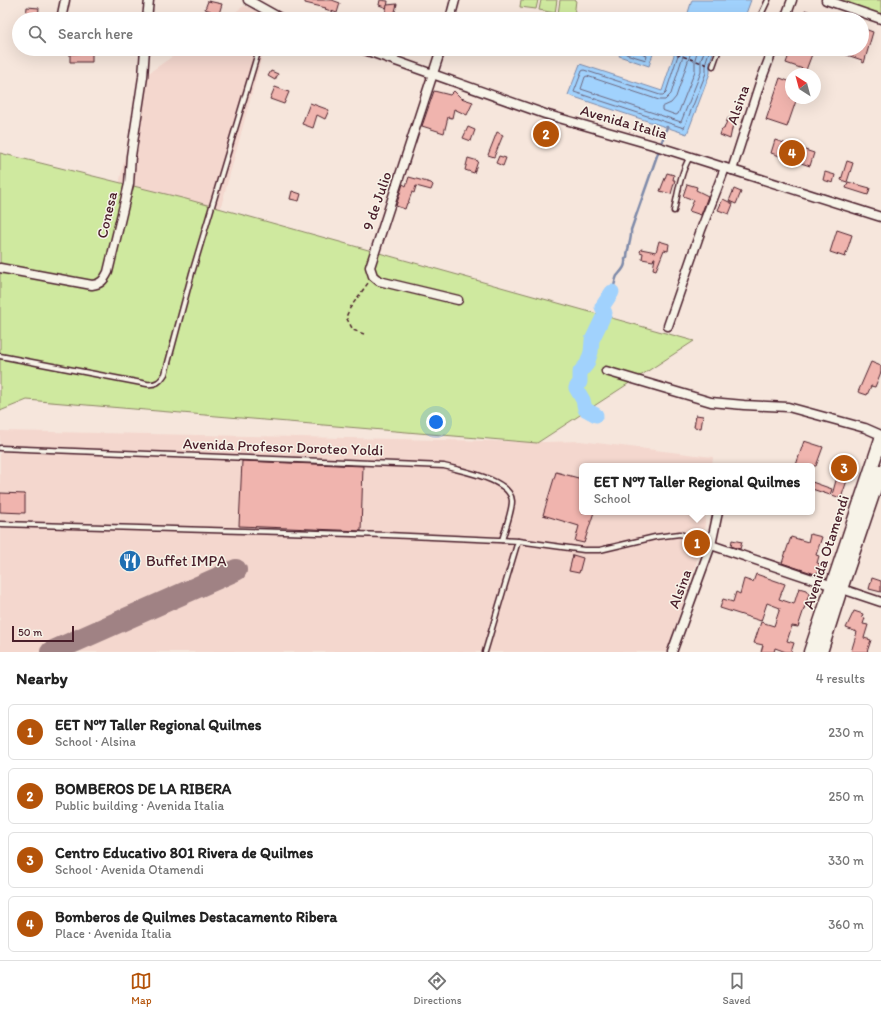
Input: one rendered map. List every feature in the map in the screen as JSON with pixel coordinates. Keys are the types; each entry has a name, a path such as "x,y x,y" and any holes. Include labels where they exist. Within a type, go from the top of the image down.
{"main road":[{"name":"Avenida Otamendi","path":"821,652 836,588 881,439"},
{"name":"Avenida Otamendi","path":"810,652 881,472"}],"street":[{"path":"62,12 65,0"},
{"path":"148,12 149,0"},
{"path":"248,0 265,12"},
{"path":"452,12 455,0"},
{"path":"787,12 792,0"},
{"path":"826,0 861,12"},
{"path":"869,15 881,19"},
{"name":"Conesa","path":"0,268 92,285 98,284 104,280 108,272 129,184 131,156 143,77 144,56"},
{"name":"Avenida Italia","path":"381,56 545,114 690,156 881,217"},
{"name":"9 de Julio","path":"373,276 370,267 377,243 439,56"},
{"name":"Alsina","path":"668,326 701,230 728,169 770,56"},
{"path":"373,276 379,281 458,300"},
{"path":"606,371 711,402 788,407 865,428 881,435"},
{"name":"Alsina","path":"672,652 711,545 717,515"},
{"path":"711,545 881,602"}],"lane":[{"path":"762,12 768,0"},
{"path":"0,356 147,384 154,385 160,381 165,374 192,273 257,56"},
{"path":"712,66 716,56"},
{"path":"674,211 683,173 690,156"},
{"name":"Avenida Profesor Doroteo Yoldi","path":"0,448 444,466 485,477 500,485 511,495 512,503 502,540"},
{"path":"0,524 387,534 518,541 584,550 600,550 655,537 680,534 711,545"},
{"path":"485,652 518,541"}],"path":[{"path":"680,56 712,66"},
{"path":"364,334 353,330 346,317 350,308 373,276"}],"shaded area":[{"path":"244,6 263,12 235,12"},
{"path":"173,56 262,56 170,393 0,248 100,269 143,77"},
{"path":"0,431 546,442 580,441 713,457 712,463 579,463 579,515 706,515 703,542 667,652 0,652"}],"green space":[{"path":"521,0 538,0 536,9 520,7"},
{"path":"541,0 557,0 555,12 539,10"},
{"path":"560,0 576,0 575,12 558,12"},
{"path":"838,0 881,0 881,15"},
{"path":"0,153 186,199 694,341 537,443 27,400 0,411"}],"water":[{"path":"692,0 751,0 747,12 688,12"},
{"path":"619,56 652,56 649,66"},
{"path":"674,56 712,56 710,73 687,134 568,95 580,64 662,91"}],"building":[{"path":"305,0 332,0 340,3 337,12 334,12 325,9 326,8 305,3"},
{"path":"380,0 388,1 387,8 379,5"},
{"path":"208,1 222,4 220,12 211,12 205,9"},
{"path":"397,4 395,12 386,12 387,5"},
{"path":"27,7 39,8 39,12 26,12"},
{"path":"869,31 873,32 869,46"},
{"path":"70,56 92,56 92,62 70,62"},
{"path":"788,56 811,56 807,68 800,68 786,63"},
{"path":"850,56 866,56 864,63 862,60"},
{"path":"271,71 278,74 275,80 268,76"},
{"path":"780,78 785,80 785,104 795,104 787,127 766,120"},
{"path":"275,87 289,92 284,104 270,99"},
{"path":"434,91 450,95 454,91 461,98 473,102 467,115 454,109 452,118 448,117 444,133 422,126"},
{"path":"310,103 329,110 325,119 317,115 313,128 302,124"},
{"path":"728,118 734,119 730,139 720,135"},
{"path":"468,127 475,130 471,141 463,138"},
{"path":"497,132 503,135 494,157 488,155"},
{"path":"775,140 814,153 810,166 771,153"},
{"path":"499,156 506,158 503,166 496,163"},
{"path":"468,158 478,161 474,173 465,170"},
{"path":"847,161 853,163 847,182 841,180"},
{"path":"825,172 835,175 833,183 823,180"},
{"path":"667,173 674,175 673,180 675,180 671,194 660,191"},
{"path":"409,177 431,183 433,185 431,190 416,186 414,193 412,192 405,209 396,206 403,184 406,186"},
{"path":"848,182 870,188 868,195 846,188"},
{"path":"687,184 697,187 696,190 708,196 701,215 689,211 694,200 683,196"},
{"path":"734,189 741,192 736,204 729,201"},
{"path":"292,191 301,194 299,201 290,199"},
{"path":"723,199 733,204 729,214 718,210"},
{"path":"837,230 852,235 845,257 830,252"},
{"path":"659,241 669,244 668,251 664,250 656,270 653,269 655,258 653,261 642,259 643,253 640,252 641,249 656,252"},
{"path":"871,362 881,366 881,372 875,387 871,386 867,395 858,392"},
{"path":"696,415 703,416 701,428 694,427"},
{"path":"804,441 823,447 816,466 815,463 797,463"},
{"path":"834,459 852,466 841,498 832,495 838,473 830,470"},
{"path":"242,461 363,466 361,531 239,526"},
{"path":"556,472 579,478 579,515 593,515 584,543 575,541 579,526 543,515"},
{"path":"815,483 832,489 830,495 815,490"},
{"path":"0,493 25,494 25,513 0,512"},
{"path":"810,534 822,537 816,555 819,556 817,563 820,564 817,573 815,574 782,563 791,537 808,542"},
{"path":"732,540 742,542 740,549 731,546"},
{"path":"573,555 583,558 579,573 569,571"},
{"path":"756,574 785,584 779,599 794,604 799,588 806,590 809,594 798,627 792,626 787,641 794,643 791,652 786,652 775,648 774,652 761,652 763,645 754,643 761,622 774,626 780,608 767,603 761,621 720,608 723,599 733,602 736,592 740,594 744,579 753,582"},
{"path":"872,578 881,581 881,592 869,589"},
{"path":"854,611 863,614 862,617 865,618 863,624 868,625 864,638 871,640 867,652 851,652 857,632 846,628"}],"waterway":[{"path":"612,292 617,276 625,264 631,237 631,230 667,127"},
{"path":"596,415 585,409 583,400 576,388 580,382 580,372 587,364 591,352 592,340 605,313 602,307 612,292"}],"taxiway":[{"path":"51,652 236,570"}],"place":[{"name":"BOMBEROS DE LA RIBERA","path":"546,134"},
{"name":"Bomberos de Quilmes Destacamento Ribera","path":"792,153"},
{"name":"Centro Educativo 801 Rivera de Quilmes","path":"844,468"},
{"name":"EET Nº7 Taller Regional Quilmes","path":"697,543"},
{"name":"Buffet IMPA","path":"130,561"}]}
